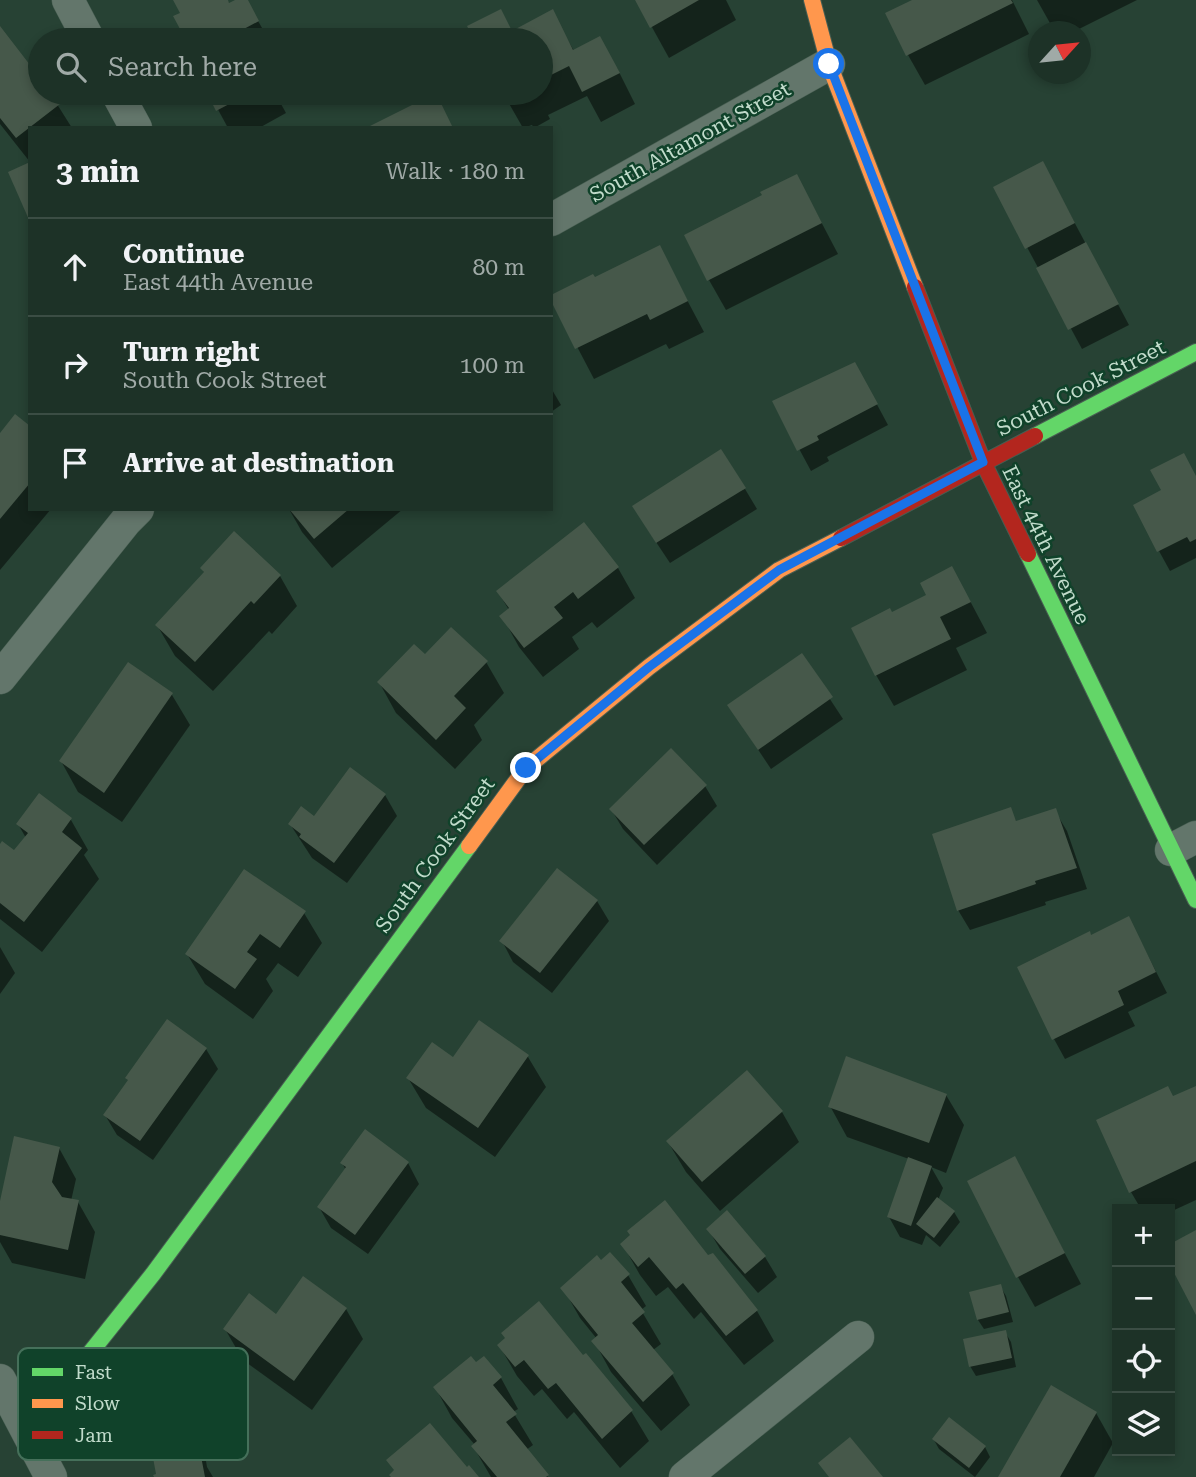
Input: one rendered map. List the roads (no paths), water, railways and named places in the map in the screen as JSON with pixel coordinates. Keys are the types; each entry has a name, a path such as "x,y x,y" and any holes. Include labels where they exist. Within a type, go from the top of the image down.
{"street":[{"path":"68,0 83,28"},
{"name":"East 44th Avenue","path":"812,0 829,64 983,462 1184,844 1196,900"},
{"name":"South Altamont Street","path":"553,219 829,64"},
{"path":"124,105 135,126"},
{"name":"South Cook Street","path":"94,1348 152,1275 526,768 649,667 779,570 1196,352"},
{"path":"0,678 136,511"},
{"path":"685,1477 858,1337"},
{"path":"0,1380 18,1415"},
{"path":"42,1460 51,1477"}]}
